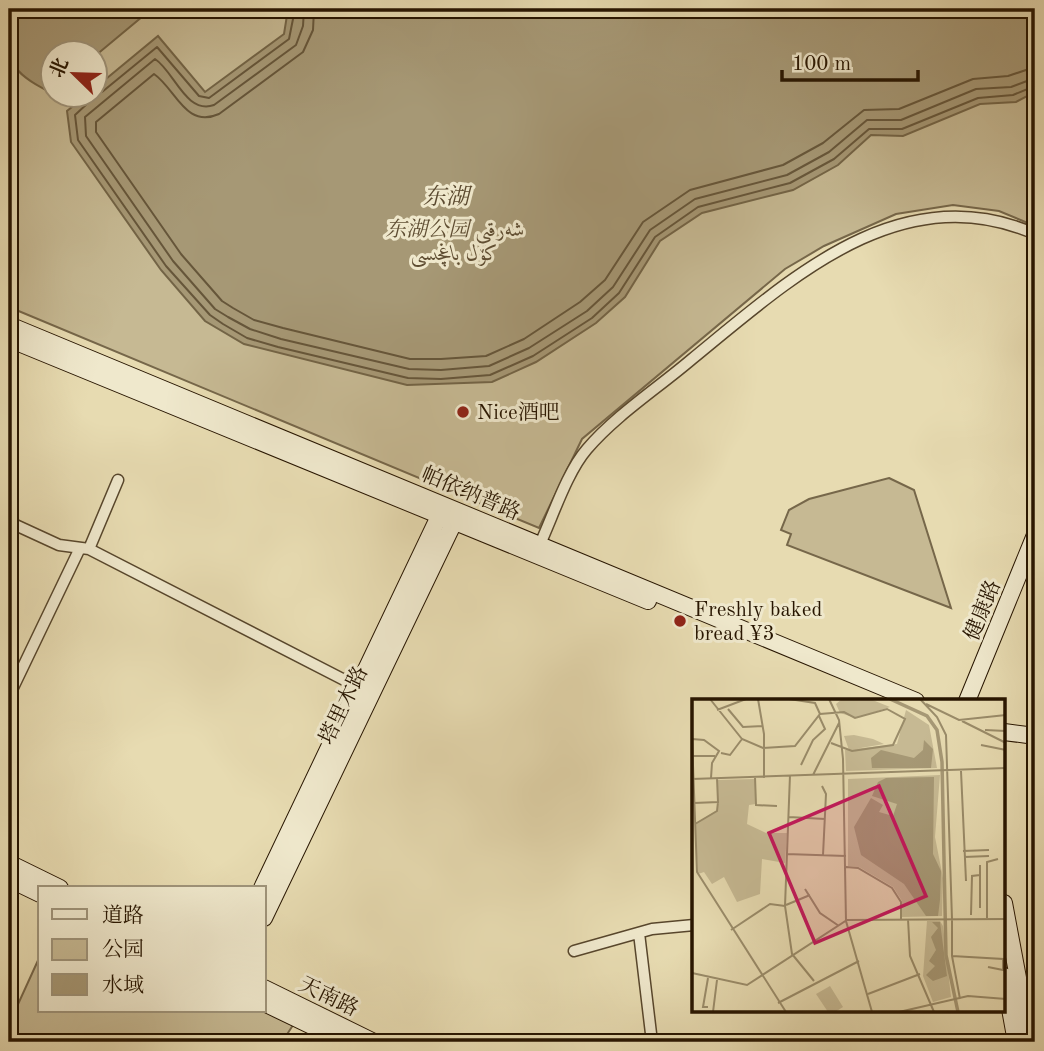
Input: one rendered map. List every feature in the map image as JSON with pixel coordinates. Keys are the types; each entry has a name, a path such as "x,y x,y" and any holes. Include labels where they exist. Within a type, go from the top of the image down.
{"main road":[{"name":"帕依纳普路","path":"9,325 449,514 540,544 911,699"},
{"name":"帕依纳普路","path":"9,339 449,514 900,699"},
{"name":"塔里木路","path":"263,886 358,687 449,514"},
{"name":"塔里木路","path":"266,914 449,514"},
{"name":"健康路","path":"968,699 1035,536"},
{"name":"健康路","path":"978,699 1035,558"},
{"path":"1006,723 1035,727"},
{"path":"1006,732 1035,736"},
{"path":"9,863 56,886"},
{"path":"9,879 38,893"},
{"path":"1006,913 1030,1042"},
{"path":"1006,987 1016,1042"},
{"name":"天南路","path":"266,989 374,1042"},
{"name":"天南路","path":"266,1004 345,1042"}],"street":[{"path":"540,544 587,449 789,279 829,256 901,224 957,215 1003,220 1035,234"},
{"path":"9,696 118,480"},
{"path":"9,522 59,545 85,549 358,687"},
{"path":"574,951 639,933 692,925"},
{"path":"639,933 652,1042"}],"green space":[{"name":"东湖","path":"9,9 1035,9 1035,226 999,211 953,205 896,214 824,246 785,269 582,439 539,528 9,307"},
{"path":"889,478 914,490 951,608 787,545 791,534 781,530 789,510 809,499"},
{"path":"38,960 38,1012 266,1011 297,1019 282,1042 9,1042 9,1024"}],"water":[{"path":"9,9 138,9 143,16 108,45 108,38 38,38 38,86 16,68 9,39"},
{"name":"东湖","path":"288,9 1035,9 1035,92 1016,102 980,104 903,136 871,135 838,165 793,190 702,213 660,241 625,297 596,323 536,362 492,382 407,385 244,344 205,321 161,270 71,142 67,111 71,108 108,108 108,77 158,36 205,92 284,34"}],"place":[{"name":"Nice酒吧","path":"463,412"},
{"name":"Freshly baked bread ¥3","path":"680,621"}],"park label":[{"name":"东湖公园 شەرقىي كۆل باغچىسى","path":"455,241"}]}
